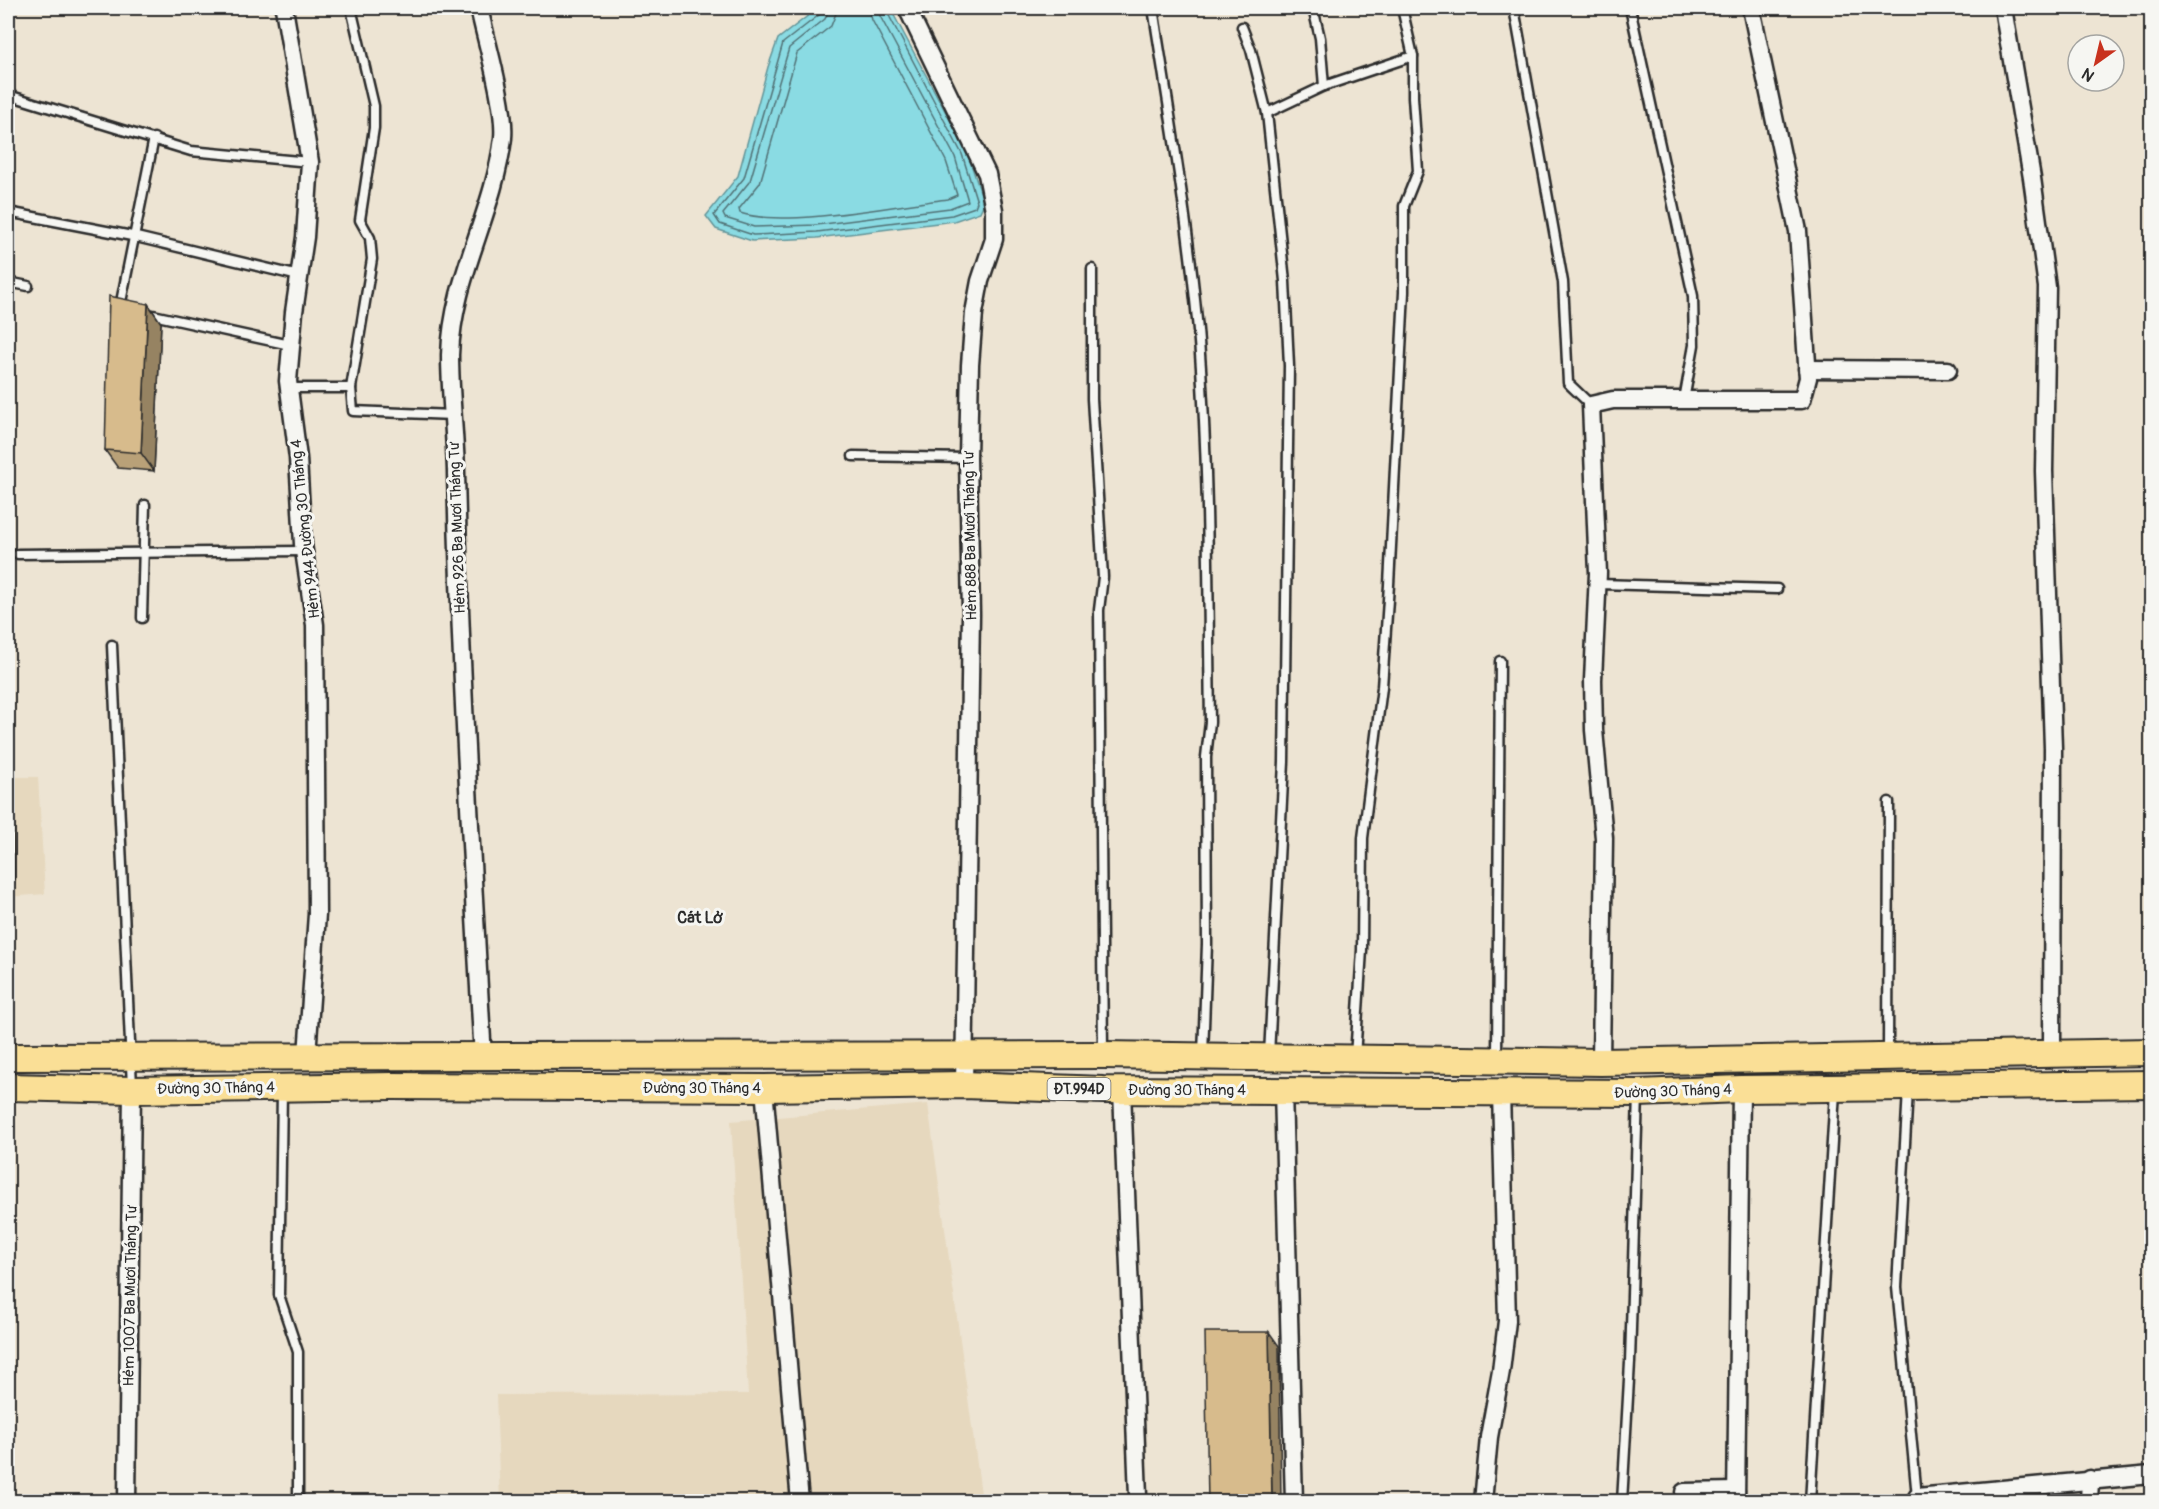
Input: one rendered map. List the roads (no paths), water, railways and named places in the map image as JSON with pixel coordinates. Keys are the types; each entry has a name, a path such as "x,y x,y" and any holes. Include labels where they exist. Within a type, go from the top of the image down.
{"main road":[{"name":"Đường 30 Tháng 4","path":"8,1057 131,1058 307,1055 483,1058 1103,1055 1600,1062 2151,1052"},
{"path":"762,1055 764,1088"},
{"path":"1497,1060 1501,1092"},
{"name":"Đường 30 Tháng 4","path":"8,1087 132,1090 282,1087 764,1088 964,1085 1122,1090 1638,1094 1741,1089 2151,1084"}],"street":[{"name":"Hẻm 944 Đường 30 Tháng 4","path":"284,8 310,162 305,237 290,345 290,388 298,458 304,551 315,625 317,914 307,1055"},
{"name":"Hẻm 926 Ba Mươi Tháng Tư","path":"479,8 500,105 503,137 493,189 468,261 456,309 450,354 458,594 483,1058"},
{"name":"Hẻm 888 Ba Mươi Tháng Tư","path":"907,8 987,174 994,210 994,239 974,313 968,458 971,614 964,1085"},
{"path":"1600,1062 1604,838 1594,730 1593,680 1598,584 1591,405 1613,400 1802,400 1808,378 1801,260 1795,211 1751,8"},
{"path":"2003,8 2032,178 2047,287 2044,471 2053,748 2052,1054"},
{"path":"1807,369 1948,370"},
{"path":"764,1088 800,1502"},
{"path":"1684,1492 1736,1496 1741,1089"},
{"name":"Hẻm 1007 Ba Mươi Tháng Tư","path":"127,1502 132,1090"},
{"path":"1122,1090 1138,1496"},
{"path":"1282,1090 1294,1502"},
{"path":"1483,1502 1489,1437 1507,1321 1501,1092"},
{"path":"1917,1499 2151,1474"},
{"path":"2089,1502 2090,1479"}],"lane":[{"path":"351,8 374,106 374,128 360,220 370,238 372,260 351,387 352,411 453,415"},
{"path":"1153,8 1176,150 1200,353 1208,504 1210,722 1206,757 1207,944 1203,1058"},
{"path":"1313,8 1320,38 1324,86"},
{"path":"1355,1058 1362,950 1363,838 1382,687 1390,575 1404,292 1404,206 1418,171 1413,56 1402,8"},
{"path":"1514,8 1563,282 1568,383 1591,405"},
{"path":"1630,8 1693,296 1694,345 1683,400"},
{"path":"1242,27 1257,70 1267,112 1285,281 1289,408 1284,762 1269,1059"},
{"path":"1267,112 1324,86 1413,56"},
{"path":"8,94 191,151 310,162"},
{"path":"154,138 118,307 290,345"},
{"path":"8,212 132,236 299,276"},
{"path":"1092,269 1092,399 1103,577 1099,610 1103,1055"},
{"path":"8,282 28,286"},
{"path":"290,388 351,387"},
{"path":"853,456 968,458"},
{"path":"142,618 145,505"},
{"path":"18,554 304,551"},
{"path":"1598,584 1777,590"},
{"path":"112,645 132,1090"},
{"path":"1497,1060 1500,661"},
{"path":"1888,1057 1889,802"},
{"path":"1908,1086 1897,1287 1917,1499"},
{"path":"282,1087 279,1296 298,1352 298,1502"},
{"path":"1810,1502 1836,1088"},
{"path":"1622,1502 1630,1362 1638,1094"}],"water":[{"path":"818,8 890,8 967,152 984,203 980,212 954,221 817,238 752,241 716,229 706,216 738,176 778,39"}],"district":[{"name":"Cát Lở","path":"700,917"}]}
